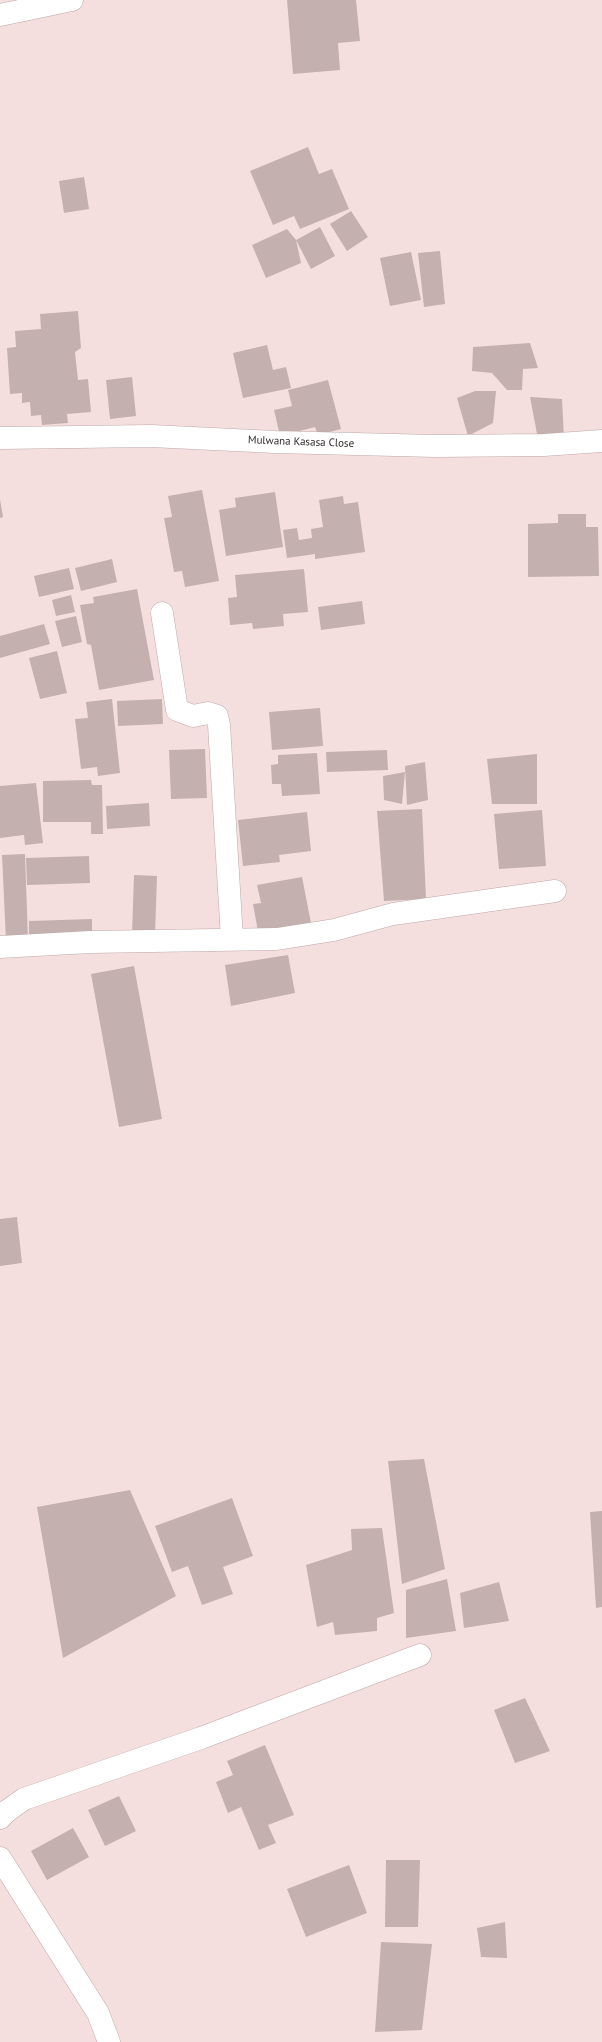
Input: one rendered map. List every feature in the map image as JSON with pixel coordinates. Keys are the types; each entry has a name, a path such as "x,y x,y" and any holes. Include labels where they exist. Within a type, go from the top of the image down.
{"street":[{"path":"0,16 72,0"},
{"name":"Mulwana Kasasa Close","path":"0,438 151,436 275,442 436,446 544,445 602,441"},
{"path":"162,613 177,710 193,716 208,714 217,716 219,725 232,939"},
{"path":"0,947 90,942 277,939 334,930 393,914 555,892"},
{"path":"0,1818 6,1811 24,1799 201,1738 420,1655"},
{"path":"0,1858 98,2013 109,2042"}],"building":[{"path":"287,0 356,0 360,41 338,43 340,70 293,74"},
{"path":"308,147 319,174 332,169 349,209 300,229 294,216 273,225 250,171"},
{"path":"84,177 89,209 64,213 59,181"},
{"path":"351,211 368,237 347,251 330,224"},
{"path":"320,227 335,256 311,269 296,240"},
{"path":"287,229 296,240 301,263 266,278 252,245"},
{"path":"440,251 445,304 424,307 418,253"},
{"path":"411,252 421,300 390,306 380,258"},
{"path":"78,311 81,348 75,352 78,380 88,379 91,412 67,414 68,423 42,425 41,415 31,416 30,402 22,403 22,393 10,394 7,348 16,347 15,331 41,329 40,314"},
{"path":"530,343 538,368 523,369 522,390 507,390 492,373 472,371 473,347"},
{"path":"267,345 273,370 286,367 291,388 243,398 233,353"},
{"path":"132,377 136,416 110,419 106,380"},
{"path":"328,380 341,429 318,435 315,427 280,436 274,410 292,406 288,390"},
{"path":"475,391 496,391 493,423 468,436 457,398"},
{"path":"530,397 562,399 564,437 538,439"},
{"path":"202,490 219,581 185,587 182,571 174,572 164,518 172,517 168,496"},
{"path":"275,492 283,547 226,556 219,510 236,507 235,498"},
{"path":"343,496 344,504 358,502 365,552 315,559 315,554 287,558 283,530 297,528 299,540 312,538 311,529 323,527 319,500"},
{"path":"0,499 3,517 0,518"},
{"path":"558,514 586,514 586,527 598,527 599,576 528,577 528,524 558,523"},
{"path":"112,559 117,582 81,591 75,568"},
{"path":"69,568 74,589 39,597 34,576"},
{"path":"304,569 308,612 283,614 284,626 253,629 252,623 230,625 228,598 237,597 235,575"},
{"path":"137,589 154,680 99,690 91,645 87,644 80,605 94,603 93,597"},
{"path":"71,595 75,612 56,616 52,600"},
{"path":"362,601 365,624 321,630 318,607"},
{"path":"76,616 82,642 62,647 55,621"},
{"path":"44,624 50,644 0,658 0,636"},
{"path":"57,651 67,693 40,699 29,658"},
{"path":"112,699 120,773 98,776 97,767 81,769 75,719 88,718 86,702"},
{"path":"162,699 163,724 118,726 117,701"},
{"path":"320,708 323,746 272,750 269,712"},
{"path":"205,749 207,798 171,799 169,750"},
{"path":"387,750 388,770 327,772 326,752"},
{"path":"317,753 320,794 282,796 281,784 272,784 271,765 278,764 278,755"},
{"path":"537,754 537,804 492,804 487,759"},
{"path":"425,762 428,800 407,805 405,766"},
{"path":"405,772 402,804 384,800 383,776"},
{"path":"91,780 92,785 102,785 103,834 91,834 91,822 43,822 43,781"},
{"path":"36,783 43,843 25,845 24,835 0,838 0,786"},
{"path":"149,803 150,826 107,829 106,806"},
{"path":"422,809 426,899 384,901 377,811"},
{"path":"542,810 546,866 499,869 494,814"},
{"path":"307,812 311,851 279,855 280,862 243,866 238,820"},
{"path":"25,854 28,940 6,941 2,855"},
{"path":"89,856 90,883 27,885 26,858"},
{"path":"134,875 157,876 155,935 132,934"},
{"path":"302,877 312,928 259,937 253,904 261,903 257,885"},
{"path":"92,919 92,937 29,939 29,921"},
{"path":"288,955 295,993 231,1006 225,965"},
{"path":"134,966 162,1119 119,1127 91,974"},
{"path":"17,1217 22,1263 0,1266 0,1219"},
{"path":"424,1459 445,1569 402,1584 388,1461"},
{"path":"130,1490 176,1596 63,1658 37,1507"},
{"path":"232,1498 253,1556 223,1567 233,1594 202,1605 188,1566 172,1572 155,1526"},
{"path":"602,1511 602,1607 596,1608 590,1512"},
{"path":"382,1528 394,1613 377,1618 377,1631 335,1635 333,1622 317,1627 306,1565 352,1550 351,1529"},
{"path":"447,1579 456,1631 406,1638 406,1590"},
{"path":"499,1582 509,1621 464,1628 460,1593"},
{"path":"525,1698 550,1751 515,1763 494,1710"},
{"path":"265,1745 294,1815 268,1825 276,1843 259,1850 241,1807 228,1813 216,1782 233,1775 227,1761"},
{"path":"119,1796 136,1831 105,1846 88,1810"},
{"path":"73,1828 89,1857 47,1880 31,1851"},
{"path":"386,1860 420,1860 418,1927 385,1927"},
{"path":"349,1865 367,1913 306,1937 287,1889"},
{"path":"505,1922 507,1958 481,1957 477,1928"},
{"path":"381,1942 432,1944 422,2030 375,2032"}]}
